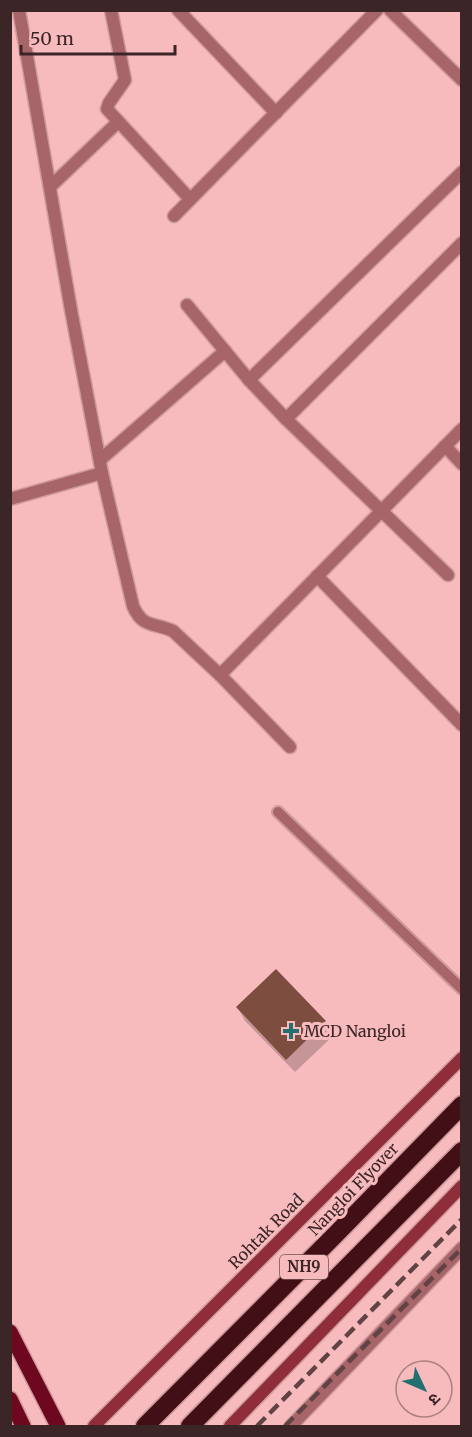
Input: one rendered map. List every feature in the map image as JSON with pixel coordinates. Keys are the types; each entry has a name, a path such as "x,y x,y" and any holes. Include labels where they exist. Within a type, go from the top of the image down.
{"highway":[{"name":"Nangloi Flyover","path":"145,1426 462,1105"},
{"name":"NH9","path":"190,1426 462,1151"}],"main road":[{"path":"10,1332 58,1426"},
{"path":"10,1399 23,1426"}],"street":[{"path":"19,10 101,467 134,606 143,622 164,626 173,631 220,675 290,747"},
{"path":"111,10 125,80 107,109 190,199"},
{"path":"178,10 276,113"},
{"path":"174,216 377,10"},
{"path":"390,10 462,80"},
{"path":"50,187 118,122"},
{"path":"249,380 462,172"},
{"path":"286,419 462,243"},
{"path":"187,305 249,380 286,419 448,575"},
{"path":"10,499 101,467 225,351"},
{"path":"220,675 462,429"},
{"path":"445,446 462,464"},
{"path":"317,576 462,725"},
{"name":"Rohtak Road","path":"94,1426 462,1059"},
{"path":"230,1426 462,1185"},
{"path":"291,1426 462,1248"}],"lane":[{"path":"278,812 462,989"}],"building":[{"path":"276,969 326,1021 286,1060 236,1007"}],"railway":[{"path":"257,1426 462,1219"},
{"path":"285,1426 462,1248"}],"place":[{"name":"MCD Nangloi","path":"291,1031"}]}
